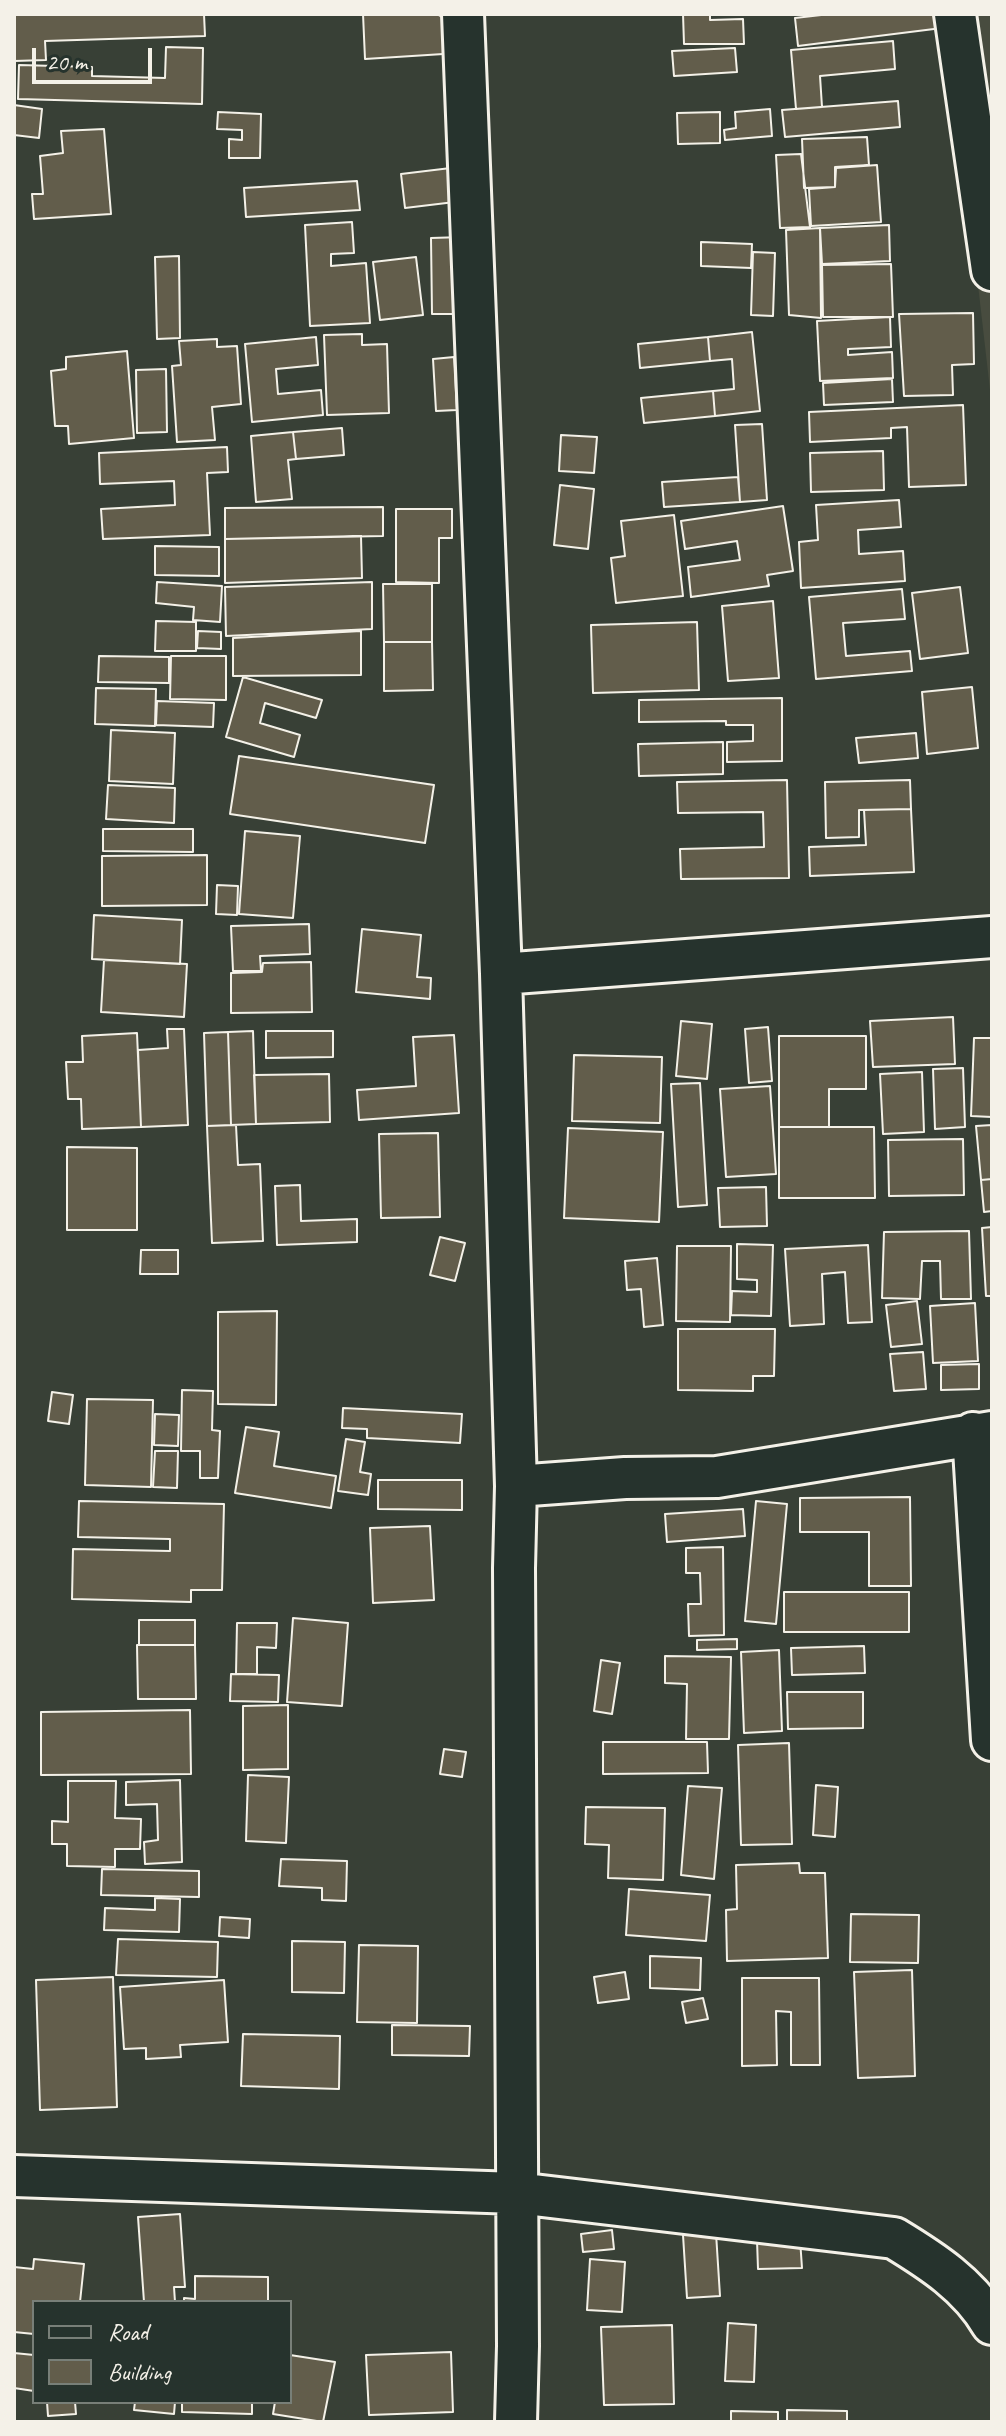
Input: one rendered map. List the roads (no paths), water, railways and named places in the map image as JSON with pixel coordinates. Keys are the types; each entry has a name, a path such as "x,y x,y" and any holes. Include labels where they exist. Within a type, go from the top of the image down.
{"street":[{"path":"463,14 501,974 516,1486 516,2422"},
{"path":"955,14 992,270"},
{"path":"501,974 992,937"},
{"path":"516,1486 625,1478 717,1477 983,1433 992,1740"},
{"path":"14,2176 517,2193 894,2238 938,2265 980,2303 992,2324"}]}
